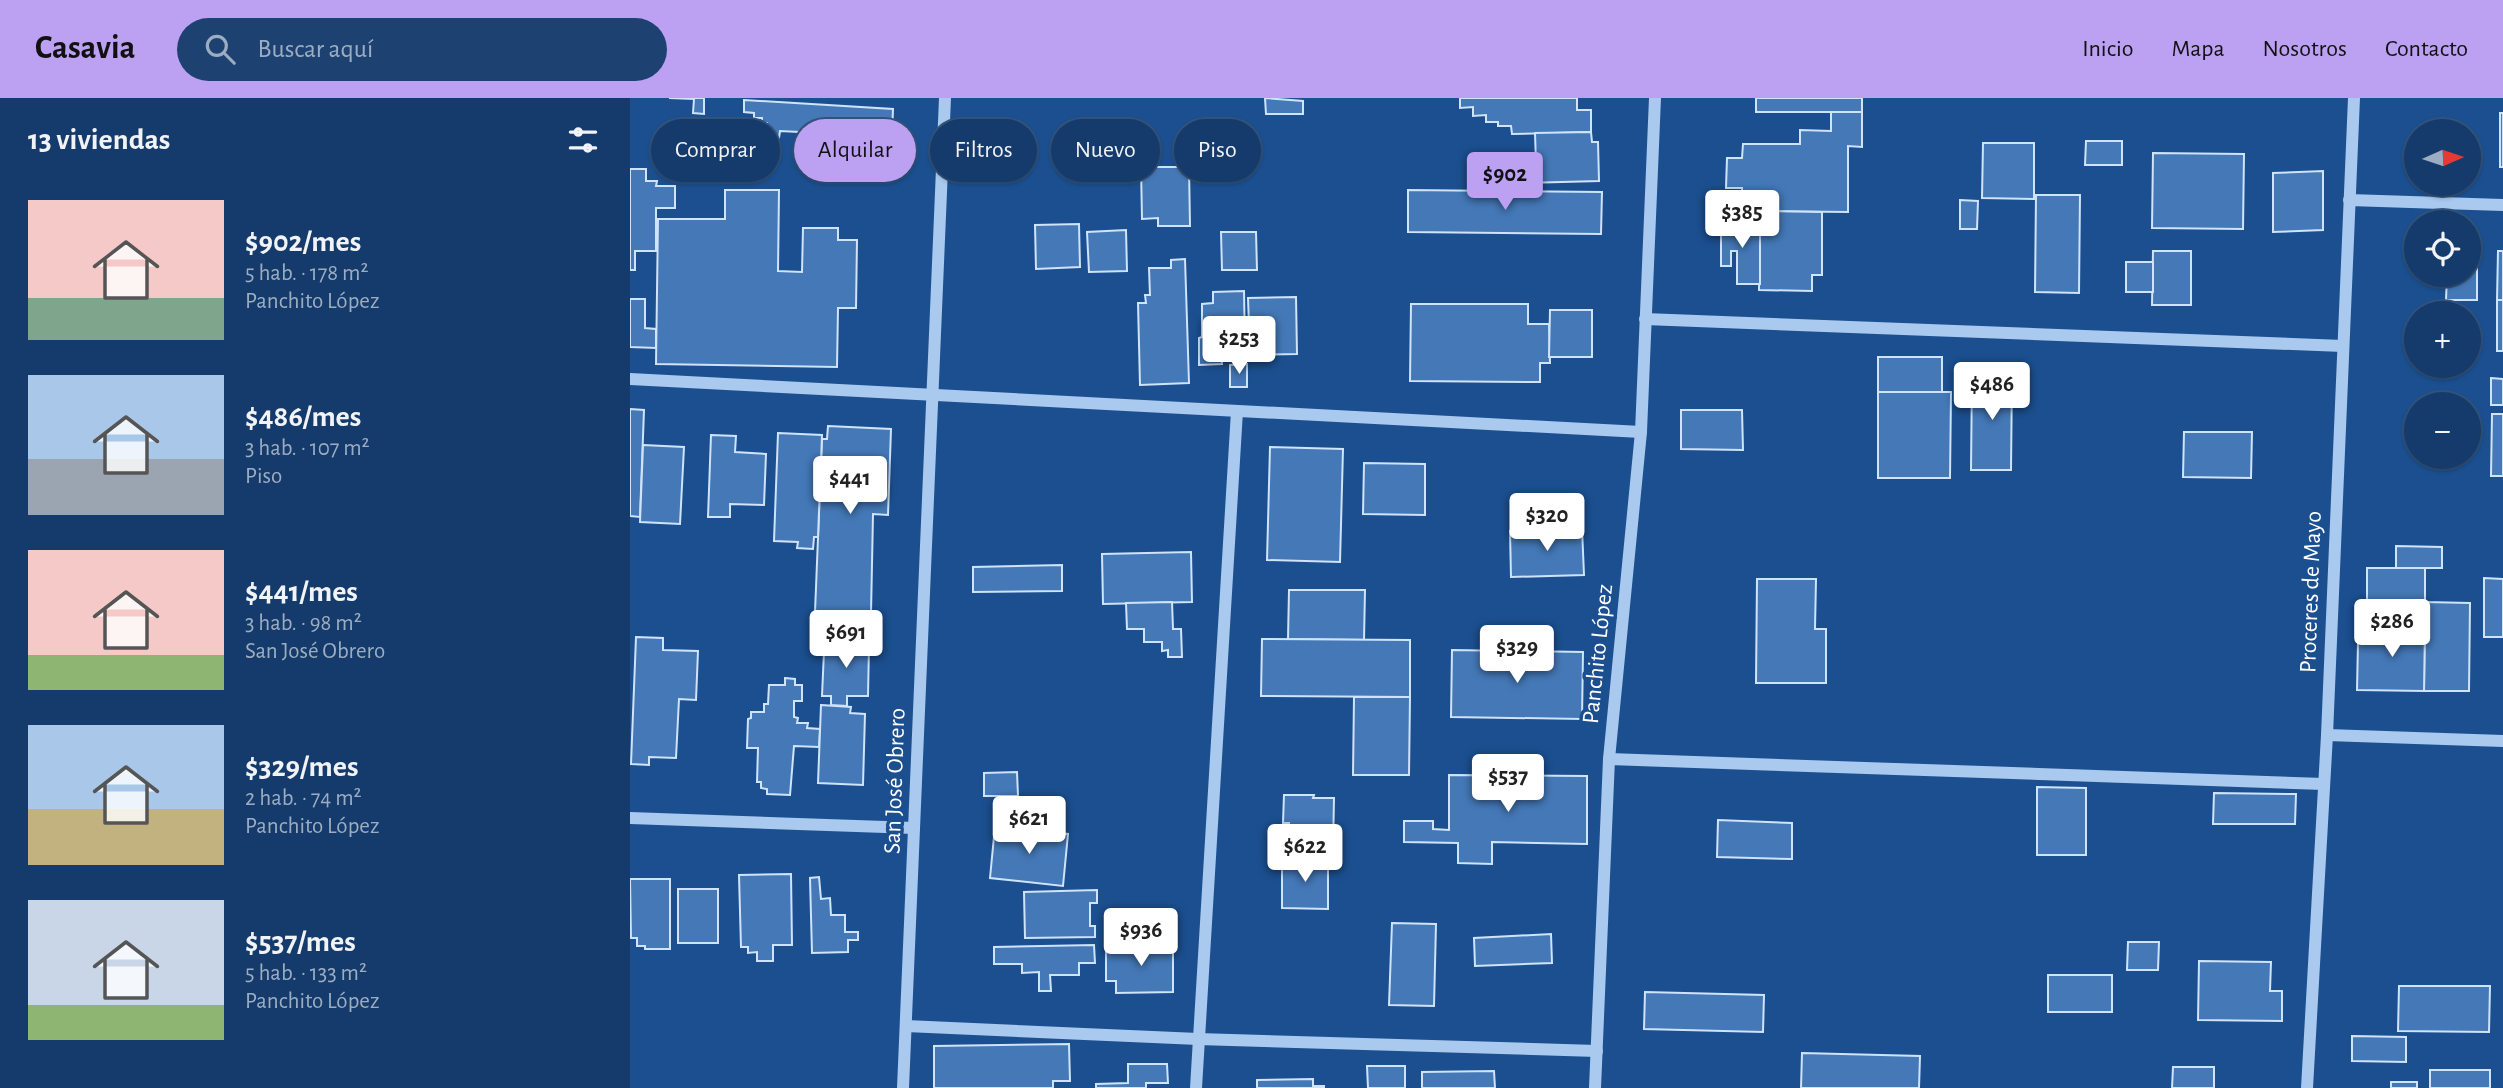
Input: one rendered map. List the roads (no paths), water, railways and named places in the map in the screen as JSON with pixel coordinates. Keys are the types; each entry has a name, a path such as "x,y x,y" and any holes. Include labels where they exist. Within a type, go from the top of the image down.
{"street":[{"name":"San José Obrero","path":"904,1088 945,98"},
{"name":"Panchito López","path":"1595,1088 1609,759 1641,432 1654,98"},
{"name":"Proceres de Mayo","path":"2307,1088 2327,735 2354,98"},
{"path":"2349,200 2503,205"},
{"path":"1645,319 2343,346"},
{"path":"630,379 1641,432"},
{"path":"1196,1088 1237,411"},
{"path":"2327,735 2503,741"},
{"path":"1609,759 2324,784"},
{"path":"630,818 914,828"},
{"path":"906,1026 1198,1039 1597,1051"}]}
